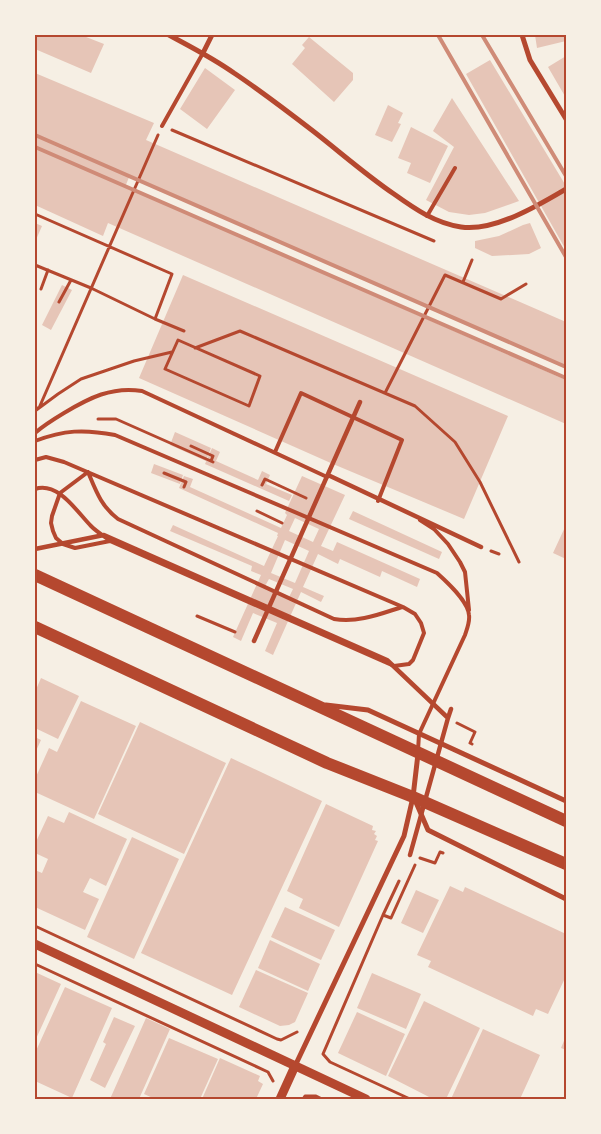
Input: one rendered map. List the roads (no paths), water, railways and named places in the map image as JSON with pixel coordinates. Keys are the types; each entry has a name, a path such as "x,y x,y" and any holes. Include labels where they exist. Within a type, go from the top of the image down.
{"main road":[{"path":"35,575 565,821"},
{"path":"35,628 327,763 413,797 566,864"}],"street":[{"path":"168,35 234,72 380,184 419,212 439,221 462,228 484,227 504,221 566,189"},
{"path":"203,53 212,35"},
{"path":"522,35 530,60 566,119"},
{"path":"254,641 360,402"},
{"path":"328,474 481,547"},
{"path":"35,549 104,535 387,660 448,718"},
{"path":"313,704 368,710 566,801"},
{"path":"410,854 451,709"},
{"path":"280,1099 404,836 413,797 418,753"},
{"path":"413,797 428,830 566,899"},
{"path":"35,944 366,1099"}],"lane":[{"path":"162,126 203,53"},
{"path":"427,216 455,168"},
{"path":"35,433 87,400 112,391 131,389 142,392 275,452 419,520 434,529 448,544 465,572 469,620 465,635 419,734 418,753"},
{"path":"275,452 301,393 394,436 402,440 378,501"},
{"path":"35,441 71,431 115,434 437,574 450,584 469,613"},
{"path":"35,460 46,457 54,458 403,607 415,614 421,623 424,634 413,660 409,664 394,666 110,541 93,528 60,493 42,487 35,489"},
{"path":"88,472 60,493 52,516 53,531 56,538 63,544 75,548 110,541"},
{"path":"88,472 100,500 118,520 334,619 345,621 358,620 403,607"}],"railway":[{"path":"438,35 566,257"},
{"path":"482,35 566,176"},
{"path":"35,135 566,367"},
{"path":"35,147 566,378"}]}
